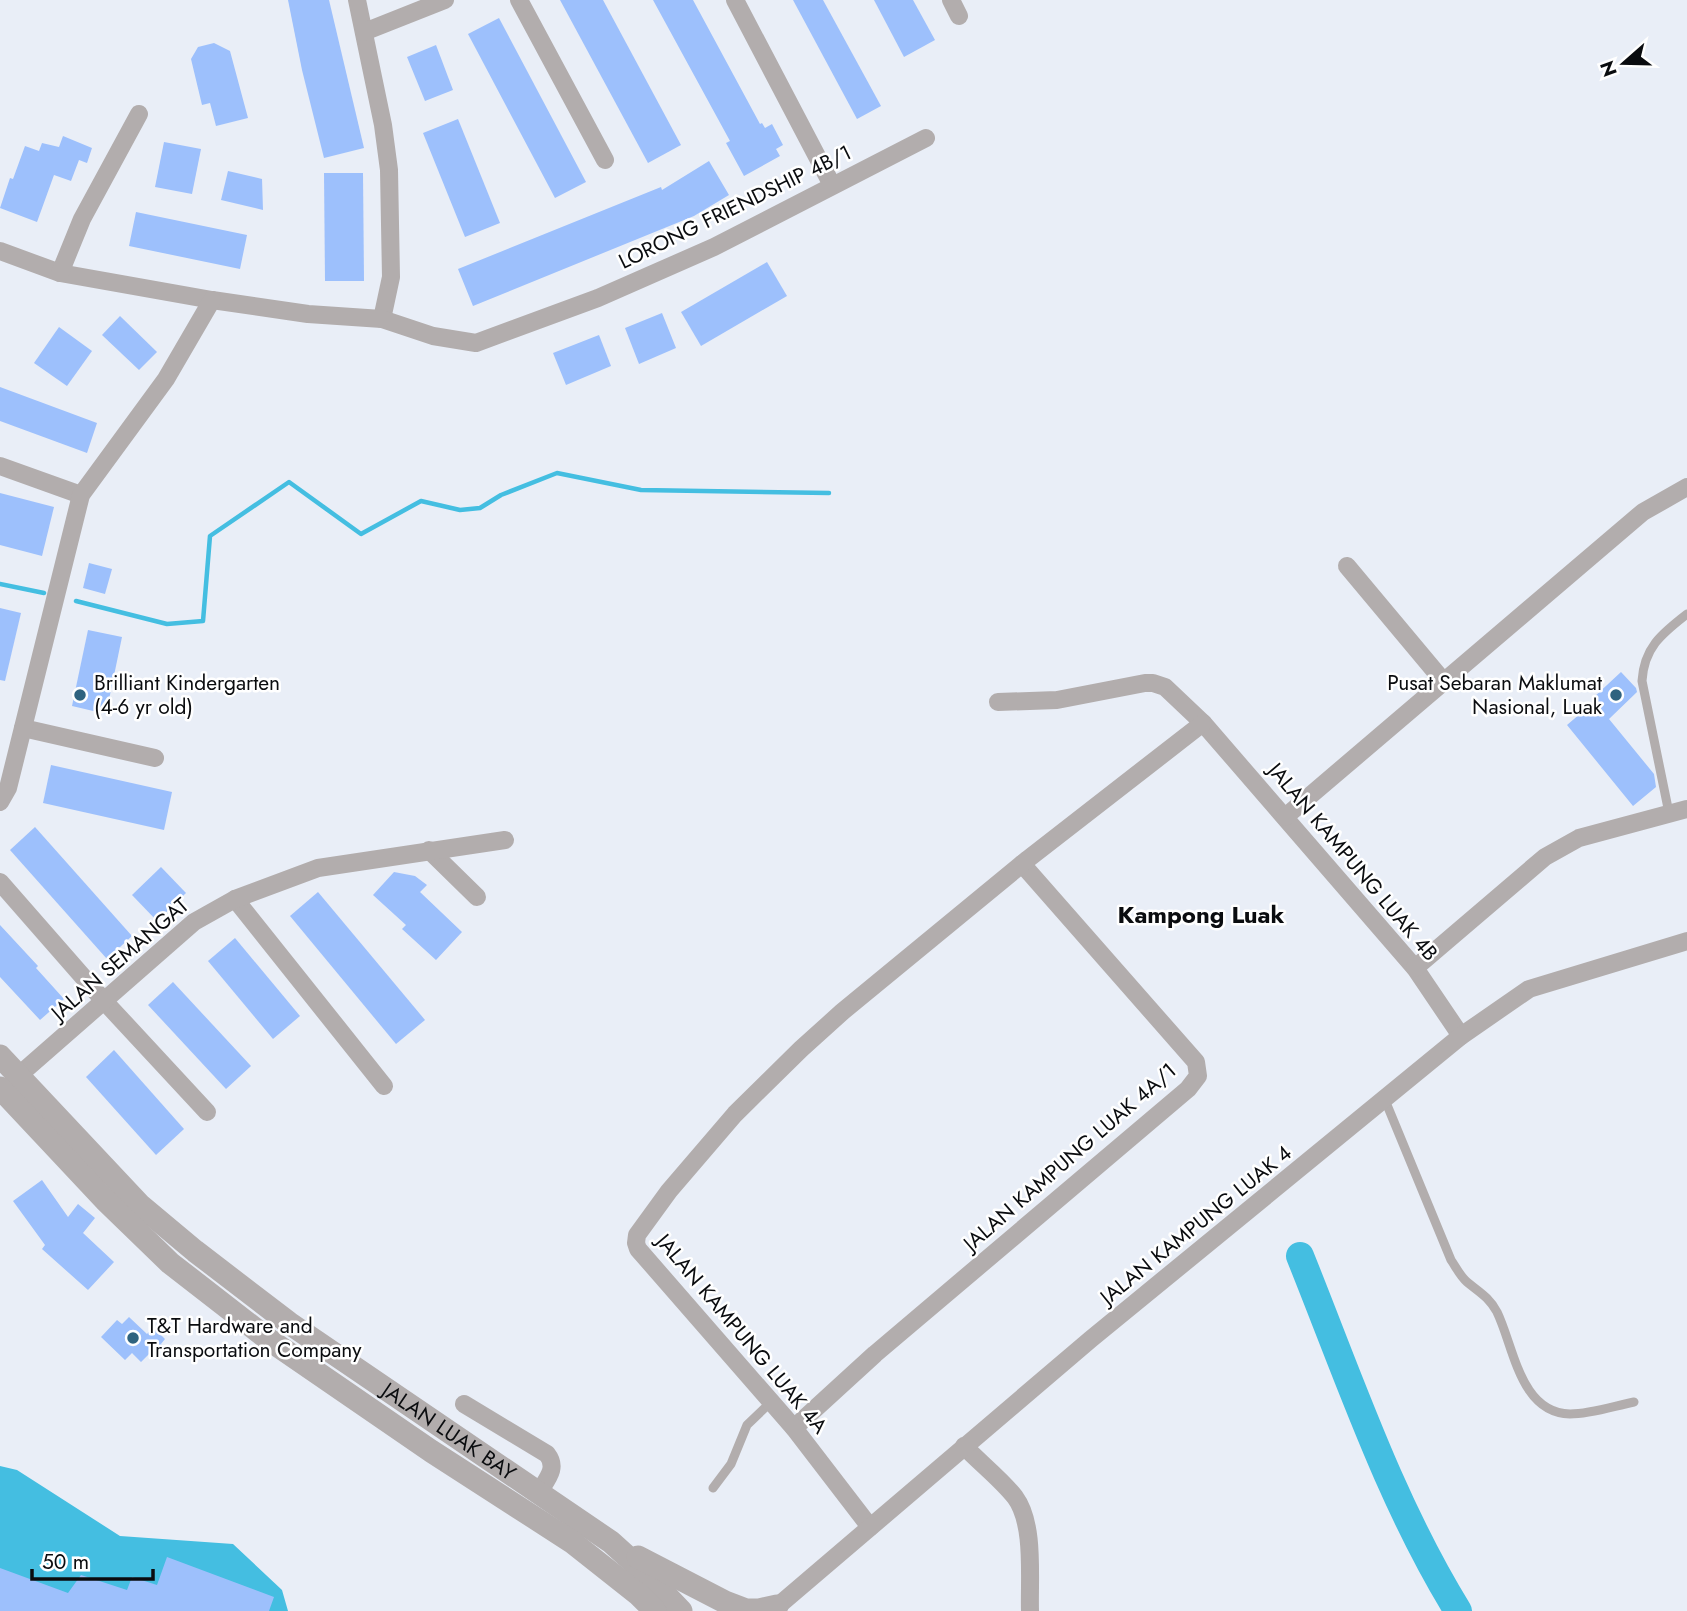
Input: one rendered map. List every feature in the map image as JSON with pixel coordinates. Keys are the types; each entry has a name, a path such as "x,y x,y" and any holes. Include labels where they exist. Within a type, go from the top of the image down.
{"street":[{"path":"357,0 383,125 389,170 391,277 382,319"},
{"path":"364,32 445,0"},
{"path":"519,0 605,160"},
{"path":"734,0 832,185"},
{"path":"60,272 82,219 139,114"},
{"name":"LORONG FRIENDSHIP 4B/1","path":"212,300 308,314 382,319 433,336 476,344 598,298 691,257 926,138"},
{"path":"0,251 60,272 212,300 166,379 81,495 23,728 3,792"},
{"path":"0,466 81,495"},
{"path":"1285,817 1643,512 1687,487"},
{"path":"1347,566 1444,682"},
{"name":"JALAN KAMPUNG LUAK 4B","path":"998,702 1057,700 1145,683 1166,687 1203,723 1415,968 1461,1036"},
{"name":"JALAN KAMPUNG LUAK 4A","path":"870,1527 794,1428 638,1249 637,1235 669,1191 735,1114 801,1049 842,1012 1030,858 1203,723"},
{"path":"23,728 155,758"},
{"path":"1415,968 1545,857 1563,846 1579,838 1678,811"},
{"name":"JALAN SEMANGAT","path":"9,1082 105,1002 194,922 235,899 318,868 505,841"},
{"path":"429,850 477,897"},
{"name":"JALAN KAMPUNG LUAK 4A/1","path":"794,1428 886,1345 1188,1089 1198,1076 1196,1062 1030,858"},
{"path":"0,882 105,1002 207,1112"},
{"path":"235,899 384,1086"},
{"name":"JALAN KAMPUNG LUAK 4","path":"774,1609 1091,1339 1461,1036 1530,989 1687,941"},
{"name":"JALAN LUAK BAY","path":"0,1056 9,1082 105,1200 170,1263 279,1347 431,1451 572,1542 655,1611"},
{"name":"JALAN LUAK BAY","path":"9,1082 141,1205 195,1251 289,1323 611,1542 681,1611"},
{"path":"464,1404 547,1454 553,1468 539,1492"},
{"path":"964,1446 1015,1497 1024,1515 1028,1533 1030,1611"},
{"path":"611,1542 725,1602 746,1610 774,1609"}],"lane":[{"path":"1678,811 1642,681 1643,663 1650,649 1667,629 1687,614"},
{"path":"1385,1100 1451,1260 1464,1280 1487,1296 1496,1309 1523,1382 1541,1405 1555,1412 1572,1414 1634,1402"},
{"path":"713,1488 731,1464 747,1425 771,1402"}],"water":[{"path":"0,1466 17,1470 120,1536 233,1544 282,1590 288,1611 0,1611"}],"building":[{"path":"288,0 329,0 364,148 324,158"},
{"path":"560,0 603,0 681,145 648,163"},
{"path":"653,0 693,0 760,124 765,128 772,124 783,145 776,149 780,156 744,176 726,143 730,141"},
{"path":"793,0 823,0 881,106 857,119"},
{"path":"874,0 913,0 935,40 904,57"},
{"path":"499,18 586,182 555,198 468,34"},
{"path":"214,43 230,51 248,118 216,126 210,103 202,105 191,59 198,47"},
{"path":"436,45 453,90 425,101 407,57"},
{"path":"458,119 500,223 465,237 423,133"},
{"path":"63,136 92,148 87,163 79,160 71,181 54,175 37,222 0,208 25,146 39,151 42,143 59,147"},
{"path":"164,142 201,149 192,194 155,187"},
{"path":"709,161 729,195 694,216 473,306 458,269 661,187 662,190"},
{"path":"228,171 262,179 263,210 221,200"},
{"path":"324,173 363,173 364,281 325,281"},
{"path":"136,212 247,235 240,269 129,246"},
{"path":"767,262 787,296 701,346 681,312"},
{"path":"662,313 676,348 639,364 625,328"},
{"path":"120,316 157,352 139,370 102,335"},
{"path":"59,327 92,351 67,386 34,363"},
{"path":"599,335 611,366 566,385 553,353"},
{"path":"0,387 97,423 87,453 0,421"},
{"path":"0,493 54,507 42,556 0,545"},
{"path":"89,563 112,569 105,594 83,588"},
{"path":"0,608 21,613 5,681 0,680"},
{"path":"88,630 122,637 106,714 72,706"},
{"path":"1621,672 1637,692 1609,719 1654,774 1656,787 1633,806 1567,725 1595,701 1593,698"},
{"path":"51,765 172,792 164,830 43,803"},
{"path":"35,827 132,936 107,959 10,850"},
{"path":"161,867 186,893 157,921 132,895"},
{"path":"394,872 415,876 427,885 420,892 462,932 436,960 402,929 406,925 373,895"},
{"path":"318,892 425,1020 396,1044 290,916"},
{"path":"0,925 64,999 40,1020 0,977"},
{"path":"235,938 300,1016 273,1039 208,961"},
{"path":"173,982 251,1066 226,1089 148,1005"},
{"path":"114,1050 184,1129 156,1155 86,1077"},
{"path":"42,1180 68,1217 78,1204 95,1218 83,1233 114,1262 88,1290 42,1249 45,1245 13,1201"},
{"name":"T&T Hardware and Transportation Company","path":"129,1317 147,1334 153,1327 165,1339 161,1344 166,1350 156,1360 150,1353 141,1362 132,1353 125,1360 101,1337 117,1320 122,1324"},
{"path":"167,1557 274,1597 269,1611 0,1611 0,1568 68,1593 81,1575 127,1590 132,1577 157,1585"}],"waterway":[{"path":"76,601 167,624 203,621 210,536 289,482 361,534 421,501 460,510 480,508 501,495 557,473 641,490 829,493"},
{"path":"0,584 44,593"},
{"path":"1300,1256 1391,1482 1411,1526 1458,1611"}],"place":[{"name":"Brilliant Kindergarten (4-6 yr old)","path":"80,695"},
{"name":"Pusat Sebaran Maklumat Nasional, Luak","path":"1616,695"},
{"name":"T&T Hardware and Transportation Company","path":"133,1338"}],"district":[{"name":"Kampong Luak","path":"1201,915"}]}
